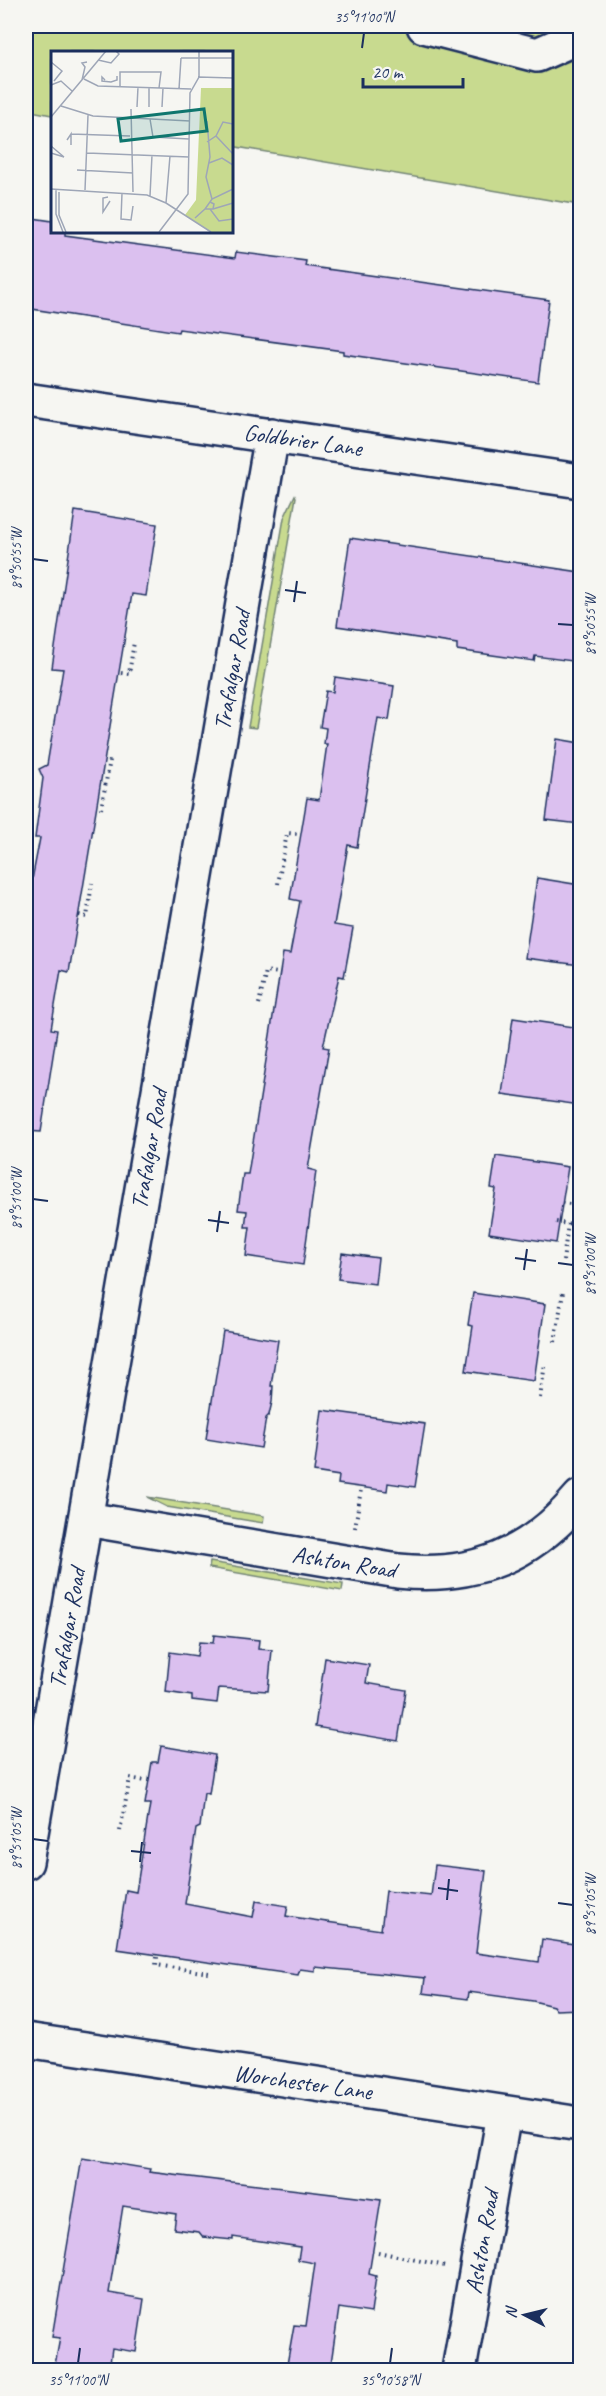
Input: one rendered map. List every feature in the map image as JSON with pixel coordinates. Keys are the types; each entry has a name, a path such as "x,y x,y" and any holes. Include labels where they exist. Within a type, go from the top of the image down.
{"street":[{"path":"424,26 537,55 580,36"},
{"name":"Goldbrier Lane","path":"26,400 580,481"},
{"name":"Trafalgar Road","path":"26,1862 272,435"},
{"name":"Ashton Road","path":"86,1519 398,1571 438,1573 484,1566 507,1556 533,1542 566,1514 580,1497"},
{"name":"Worchester Lane","path":"26,2040 580,2124"},
{"name":"Ashton Road","path":"459,2370 504,2114"}],"path":[{"path":"121,673 129,674 134,642"},
{"path":"101,809 110,760"},
{"path":"278,884 286,832 299,834"},
{"path":"80,915 87,917 92,883"},
{"path":"259,1004 266,971 278,973"},
{"path":"562,1203 579,1205 580,1197"},
{"path":"556,1222 568,1224 563,1261"},
{"path":"555,1342 563,1292"},
{"path":"540,1398 544,1364"},
{"path":"355,1528 361,1489"},
{"path":"120,1831 130,1778 146,1781"},
{"path":"157,1957 156,1965 209,1973"},
{"path":"378,2252 453,2267"}],"green space":[{"path":"26,26 580,26 580,205 232,146 232,51 51,51 51,115 26,110"},
{"path":"295,495 256,728 248,727 284,518"},
{"path":"147,1497 264,1516 263,1523 167,1507"},
{"path":"210,1562 343,1584 342,1591 209,1568"}],"building":[{"path":"26,217 51,221 51,232 65,232 65,235 235,258 236,252 306,261 305,266 549,300 538,382 343,354 343,351 179,329 178,332 26,308"},
{"path":"75,511 157,524 146,596 132,594 69,972 61,970 51,1029 57,1030 41,1132 26,1131 26,911 40,838 35,838 43,778 39,769 47,765 63,669 52,668"},
{"path":"350,538 580,572 580,662 535,656 534,661 457,650 457,644 337,626"},
{"path":"335,677 394,686 389,720 378,718 357,847 348,845 334,925 353,928 344,977 339,976 323,1047 329,1048 308,1169 316,1171 303,1265 246,1256 250,1227 245,1227 247,1211 238,1210 243,1174 248,1174 283,953 290,954 300,901 290,899 307,798 319,800 327,744 324,744 326,728 320,727 326,691 333,692"},
{"path":"557,739 580,743 580,824 546,820"},
{"path":"537,878 580,885 580,965 525,958"},
{"path":"513,1018 580,1028 580,1105 502,1094"},
{"path":"496,1156 568,1167 556,1243 489,1233 496,1189 491,1188"},
{"path":"342,1253 378,1258 375,1284 338,1279"},
{"path":"473,1293 545,1304 534,1381 466,1371 473,1326 468,1325"},
{"path":"223,1331 278,1340 271,1386 273,1386 272,1402 266,1418 261,1448 206,1439"},
{"path":"322,1410 425,1424 415,1487 388,1483 387,1491 338,1484 339,1476 314,1472"},
{"path":"214,1635 259,1640 258,1649 272,1650 268,1691 219,1688 217,1703 192,1700 192,1696 166,1692 170,1652 197,1656 199,1642 213,1643"},
{"path":"325,1658 369,1665 366,1683 406,1690 398,1741 315,1727"},
{"path":"161,1746 215,1755 209,1794 204,1793 200,1827 196,1829 185,1904 253,1917 256,1901 288,1906 286,1916 381,1930 386,1891 431,1896 435,1865 486,1871 476,1953 539,1962 542,1939 580,1945 580,2009 556,2010 553,2006 533,2001 469,1992 468,1999 423,1993 425,1978 315,1967 315,1971 300,1969 298,1975 117,1949 126,1890 136,1892 150,1804 145,1804 152,1762 158,1762"},
{"path":"82,2158 150,2169 149,2172 381,2200 369,2274 376,2276 371,2313 339,2308 330,2370 286,2370 294,2325 306,2326 315,2263 298,2260 300,2247 233,2237 233,2240 203,2237 199,2232 174,2229 176,2214 123,2206 109,2293 144,2299 136,2352 112,2348 109,2370 54,2370 60,2338 52,2337"}]}
